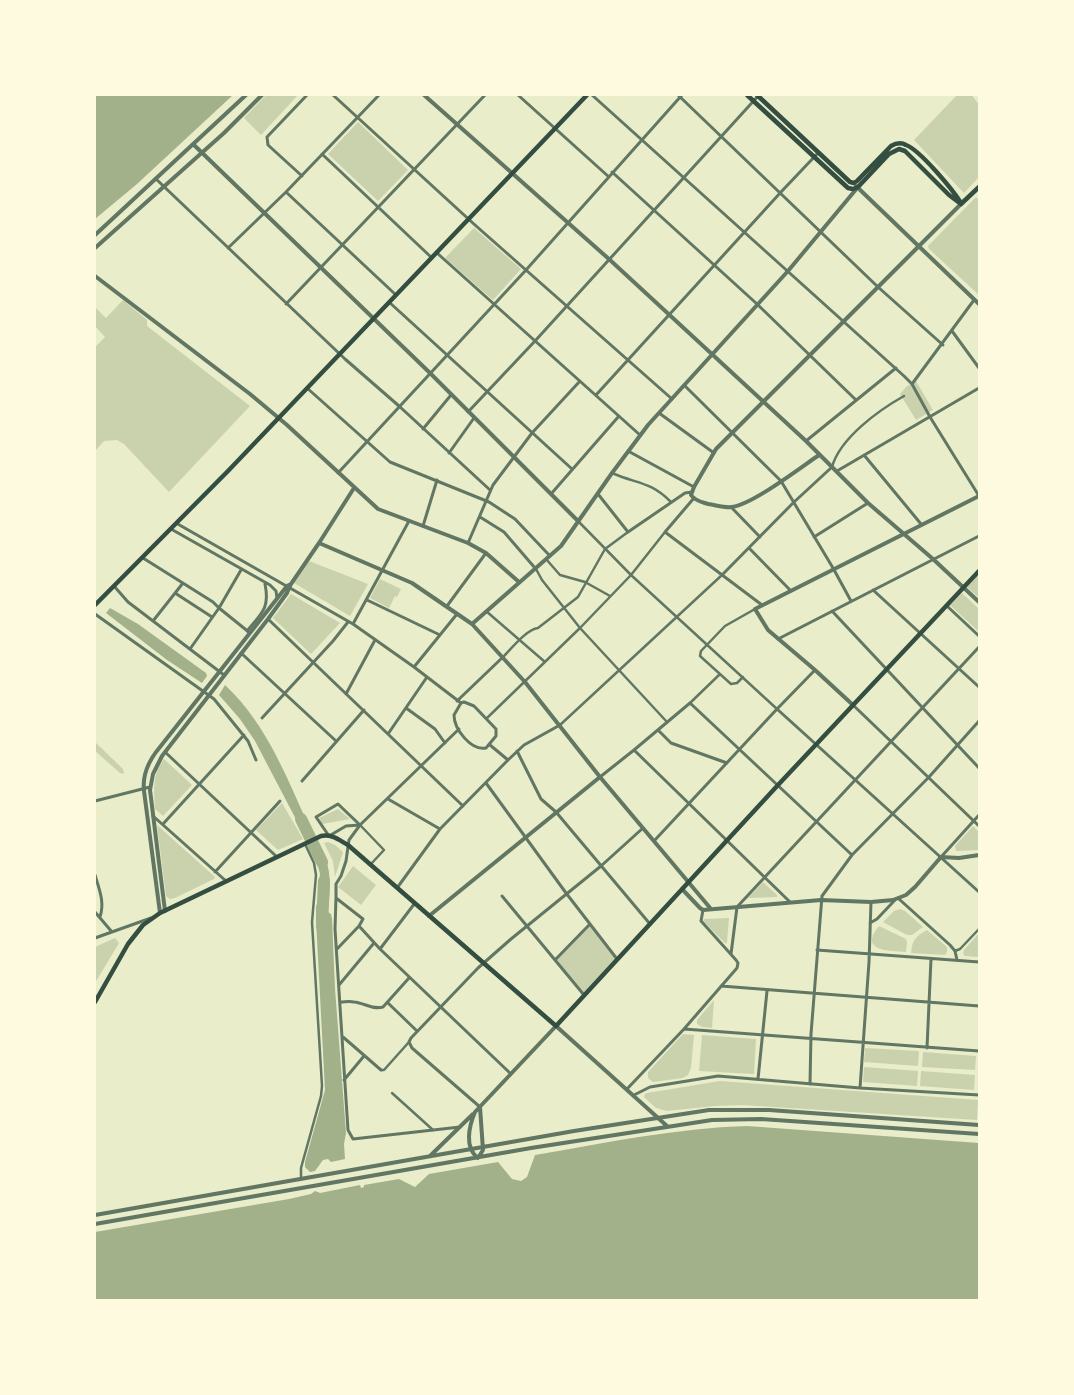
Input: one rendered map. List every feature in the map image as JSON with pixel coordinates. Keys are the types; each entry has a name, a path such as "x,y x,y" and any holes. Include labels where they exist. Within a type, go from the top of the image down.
{"main road":[{"path":"95,605 171,529 587,95"},
{"path":"746,95 846,187 853,189 895,150 902,150 949,195 962,204 979,187"},
{"path":"758,95 818,153 850,182 856,185"},
{"path":"96,998 133,937 141,927 154,917 321,836 329,836 348,845 556,1026 778,785 979,571"}],"street":[{"path":"95,235 246,95"},
{"path":"95,248 202,153 262,95"},
{"path":"302,176 268,145 267,137 307,95"},
{"path":"333,95 469,220 672,399"},
{"path":"228,248 302,176 379,95"},
{"path":"424,95 610,260 806,441 868,503 979,602"},
{"path":"286,304 485,95"},
{"path":"518,95 609,177"},
{"path":"592,95 845,321 912,384 979,496 833,568 725,626 701,651 700,656 731,684 737,683 743,677"},
{"path":"468,412 655,211 758,95"},
{"path":"338,473 526,270 681,96 878,287 943,344"},
{"path":"194,145 430,373 632,575 979,892"},
{"path":"596,395 818,153"},
{"path":"322,154 432,258"},
{"path":"612,172 757,304 856,400"},
{"path":"156,179 339,354 424,428 490,490"},
{"path":"472,624 561,546 640,435 788,272 856,185 979,304"},
{"path":"286,192 396,295"},
{"path":"694,498 692,492 694,487 714,453 732,433 962,204"},
{"path":"437,253 640,435"},
{"path":"95,276 250,394 291,428 381,511 468,543 486,553 519,582"},
{"path":"912,384 974,300"},
{"path":"389,302 572,469"},
{"path":"952,331 979,368"},
{"path":"806,441 896,368"},
{"path":"468,543 490,490 513,456 580,381"},
{"path":"684,385 781,481 851,601"},
{"path":"307,387 390,462 486,500 515,520 548,557 560,575 586,582 610,596"},
{"path":"837,471 979,388"},
{"path":"424,428 451,395"},
{"path":"397,888 440,829 517,751 524,745 560,725 678,617 793,502 832,467 834,459 850,436 890,404 904,396"},
{"path":"658,413 714,453"},
{"path":"551,494 619,416"},
{"path":"450,453 474,418"},
{"path":"628,451 694,487"},
{"path":"694,498 731,507 762,493 819,455"},
{"path":"864,455 920,524"},
{"path":"612,473 652,486 671,502"},
{"path":"423,526 437,480"},
{"path":"163,912 150,787 154,771 165,752 268,619 354,488"},
{"path":"176,523 289,586 352,624 428,677 459,702 471,704 495,728 495,738 485,749 478,748 469,742 459,729 454,716 459,702 520,640 578,597 605,549 671,502 685,493 692,492"},
{"path":"598,494 628,532"},
{"path":"487,718 632,575 694,498"},
{"path":"814,537 868,503"},
{"path":"731,507 760,537"},
{"path":"480,518 504,532 535,568 542,580 580,628 667,723"},
{"path":"352,624 384,570 409,521"},
{"path":"171,529 274,588 278,598"},
{"path":"666,532 762,605"},
{"path":"777,639 979,536"},
{"path":"319,543 415,584 472,624 525,682 654,842 711,909"},
{"path":"749,548 791,591"},
{"path":"447,606 486,553"},
{"path":"143,558 214,603 249,632"},
{"path":"190,649 219,608 242,570"},
{"path":"153,622 183,583"},
{"path":"249,632 267,602 265,583"},
{"path":"114,586 128,602 224,675"},
{"path":"163,912 143,789 145,772 154,754 249,632 289,586"},
{"path":"873,590 979,687"},
{"path":"175,593 212,618"},
{"path":"367,600 440,635"},
{"path":"947,606 979,636"},
{"path":"755,609 768,630 777,639 815,670 853,705 979,826"},
{"path":"486,611 545,662"},
{"path":"832,611 979,768"},
{"path":"95,614 218,704 244,735 256,760"},
{"path":"414,667 457,614"},
{"path":"268,619 463,806"},
{"path":"262,718 348,622"},
{"path":"346,694 375,640"},
{"path":"731,954 737,907 979,647"},
{"path":"241,653 336,741"},
{"path":"654,842 815,670"},
{"path":"429,916 667,723 719,675"},
{"path":"388,734 428,677"},
{"path":"690,703 852,855"},
{"path":"406,708 435,729 445,743"},
{"path":"302,781 364,710"},
{"path":"810,1084 811,1039 821,900 841,868 852,855 894,814 979,721"},
{"path":"459,729 351,836 342,876 336,884 336,897 337,949 348,1130 353,1139 460,1127"},
{"path":"658,730 671,743 727,763"},
{"path":"163,824 244,735"},
{"path":"490,745 508,760"},
{"path":"634,750 726,842 790,902"},
{"path":"517,751 538,794 550,809 556,812 650,924"},
{"path":"165,752 277,857"},
{"path":"486,783 566,893 617,959"},
{"path":"95,801 150,787"},
{"path":"388,799 440,829"},
{"path":"215,872 280,801"},
{"path":"360,825 346,826 329,836 316,817 338,804 360,825 384,850 370,864"},
{"path":"152,815 226,881"},
{"path":"703,910 821,900 871,902 897,899 906,895 915,887 979,815"},
{"path":"342,1037 381,1070 384,1070 417,1031 484,964 566,893 601,866 643,828"},
{"path":"301,1179 301,1168 322,1090 312,922 316,875 314,863 306,844"},
{"path":"941,857 959,858 979,855"},
{"path":"95,875 102,901 100,917"},
{"path":"682,889 703,910"},
{"path":"502,896 584,995"},
{"path":"336,897 363,919 359,926 337,949"},
{"path":"870,923 877,919 897,899"},
{"path":"897,899 947,942 954,951 957,960"},
{"path":"860,1088 871,902"},
{"path":"380,949 415,903"},
{"path":"626,1089 684,1029 738,966 737,961 701,921 703,910"},
{"path":"95,912 112,932"},
{"path":"95,938 154,917"},
{"path":"555,960 590,924"},
{"path":"359,926 409,978 511,1074"},
{"path":"954,951 960,948 979,929"},
{"path":"340,985 374,943"},
{"path":"817,950 979,962"},
{"path":"927,1048 931,959"},
{"path":"340,1002 354,1002 378,1008 388,1003 409,978"},
{"path":"721,986 979,1006"},
{"path":"758,1080 767,991"},
{"path":"388,1003 417,1031"},
{"path":"430,1156 480,1107 556,1026 667,1126"},
{"path":"684,1029 979,1051"},
{"path":"409,1042 416,1052 480,1107 483,1147 478,1158"},
{"path":"344,1080 364,1056"},
{"path":"634,1095 650,1087 712,1077 979,1095"},
{"path":"392,1093 433,1130"},
{"path":"95,1215 471,1149 724,1109 979,1125"},
{"path":"475,1112 469,1132 471,1149 478,1158"},
{"path":"805,1122 806,1113"},
{"path":"95,1224 667,1126 730,1119 805,1122 979,1134"}],"shaded area":[{"path":"95,95 233,95 137,184 95,219"},
{"path":"266,95 298,95 261,135 244,118"},
{"path":"957,95 972,95 979,105 979,177 964,193 914,140"},
{"path":"358,122 408,170 378,201 328,154"},
{"path":"976,197 979,200 979,295 928,246"},
{"path":"474,228 521,269 493,300 445,258"},
{"path":"123,300 147,320 147,326 250,406 169,492 124,444 117,440 104,441 95,451 95,347 105,337 95,326 95,307 106,318"},
{"path":"916,381 933,410 916,420 900,394 907,386"},
{"path":"309,561 368,584 350,616 294,583"},
{"path":"977,576 979,577 979,598 967,587"},
{"path":"380,579 401,589 389,608 370,598"},
{"path":"962,593 979,609 979,632 950,605"},
{"path":"291,594 340,623 311,654 273,618"},
{"path":"110,608 138,624 206,673 207,676 202,683 167,660 106,613"},
{"path":"225,685 253,718 276,754 312,833 306,836 255,741 240,719 219,695"},
{"path":"95,742 123,769 124,774 120,773 95,751"},
{"path":"164,759 192,785 163,816 155,809 154,789 157,771"},
{"path":"282,803 303,839 278,850 256,830"},
{"path":"338,809 350,819 322,824 319,818"},
{"path":"157,825 215,877 214,879 175,898 170,899 166,896"},
{"path":"973,826 979,832 979,850 956,851 955,846"},
{"path":"328,842 343,852 335,877 333,861 324,843"},
{"path":"319,845 323,851 329,871 329,900 324,904 328,906 327,909 322,907 324,899 318,899 320,874 313,847"},
{"path":"353,866 376,885 361,905 338,887"},
{"path":"763,882 777,897 748,898"},
{"path":"318,900 321,902 320,907 331,914 332,919 335,989 346,1133 344,1144 345,1159 331,1162 328,1159 323,1160 315,1171 310,1172 305,1167 305,1162 325,1090 316,920"},
{"path":"900,909 905,911 923,927 912,935 907,935 883,922 894,911"},
{"path":"729,918 726,944 703,921 704,919"},
{"path":"590,924 617,959 584,995 555,960"},
{"path":"879,926 906,939 906,952 884,950 874,945 872,940 873,934"},
{"path":"927,930 947,947 945,955 911,953 915,939"},
{"path":"979,933 979,957 965,956 963,954 964,950"},
{"path":"115,938 119,943 95,983 95,947"},
{"path":"714,1000 712,1028 702,1027 697,1024 697,1020"},
{"path":"683,1034 694,1035 691,1068 688,1075 683,1078 653,1082 648,1078 648,1072"},
{"path":"702,1035 756,1039 754,1074 699,1071"},
{"path":"865,1048 919,1051 918,1066 864,1062"},
{"path":"923,1052 976,1056 975,1070 922,1067"},
{"path":"864,1067 918,1071 917,1086 863,1082"},
{"path":"921,1071 975,1075 974,1090 920,1086"},
{"path":"720,1081 978,1100 977,1120 742,1105 667,1111 656,1108 644,1097 647,1093"},
{"path":"747,1126 979,1143 979,1300 95,1300 95,1232 289,1199 311,1194 315,1191 320,1193 360,1185 361,1188 364,1185 399,1179 415,1187 429,1174 498,1162 512,1179 521,1181 527,1177 535,1155 667,1133"}],"waterway":[{"path":"301,819 322,862"},
{"path":"322,926 324,881"}]}
